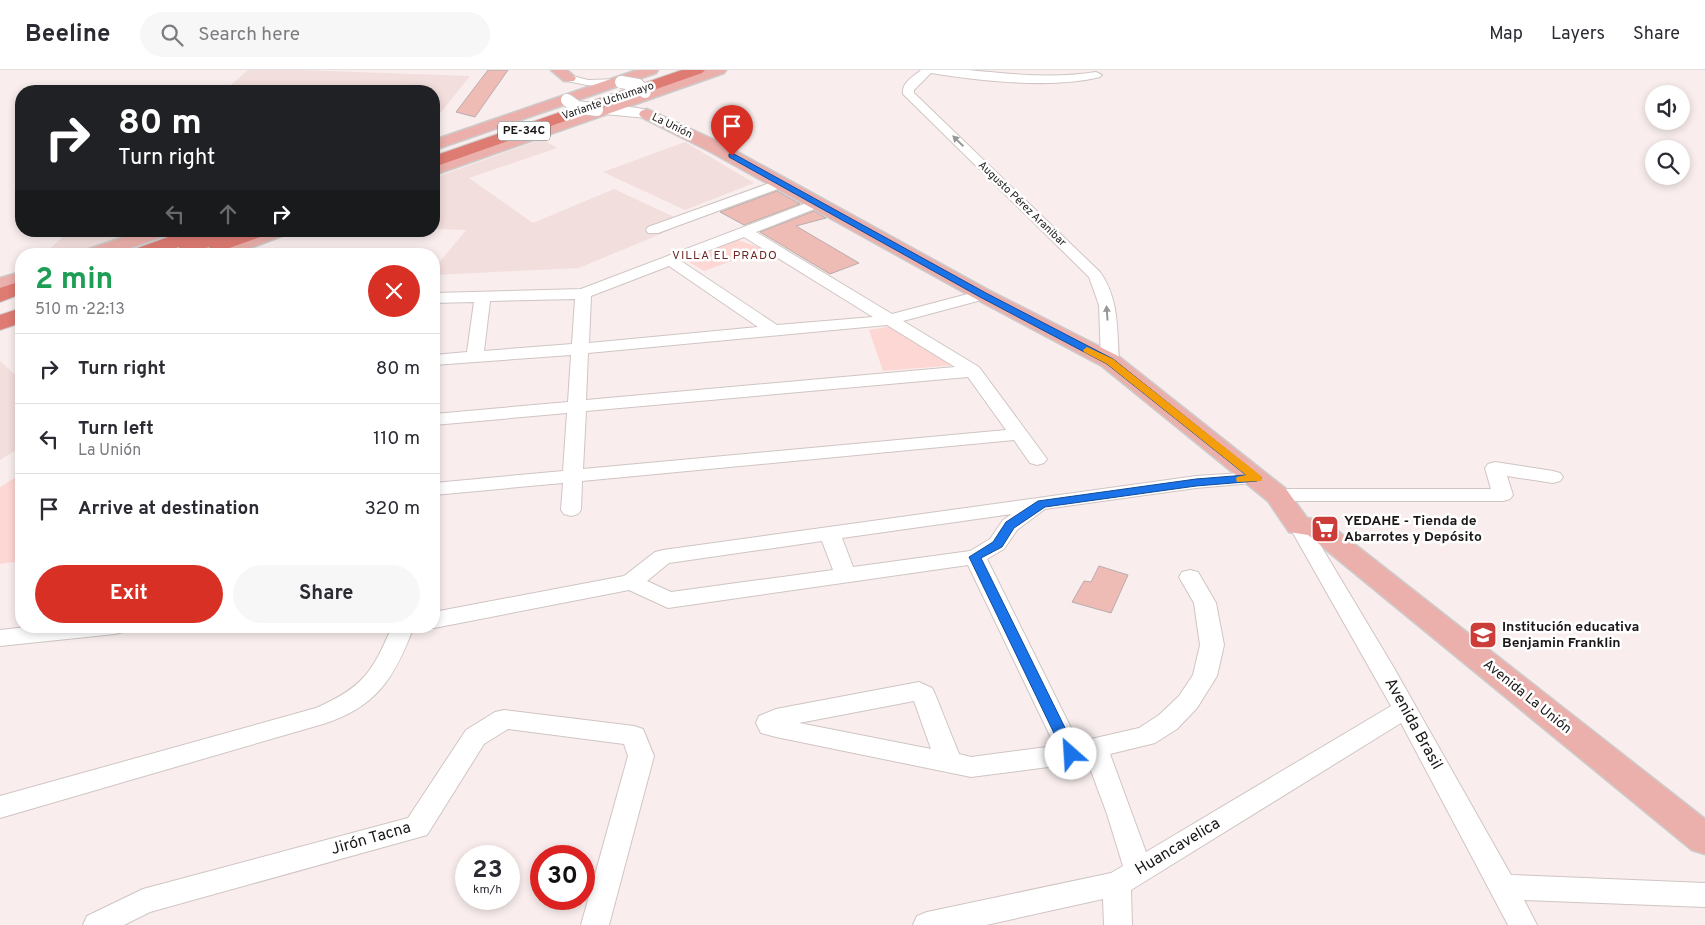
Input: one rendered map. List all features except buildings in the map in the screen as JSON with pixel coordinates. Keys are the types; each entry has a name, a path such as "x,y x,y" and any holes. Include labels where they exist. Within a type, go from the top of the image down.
{"highway":[{"name":"Variante Uchumayo","path":"440,151 676,70"},
{"name":"Variante Uchumayo","path":"440,160 697,70"},
{"path":"134,248 165,237"},
{"path":"156,248 188,237"},
{"path":"187,248 218,237"},
{"path":"212,248 242,237"},
{"path":"0,295 15,289"},
{"path":"0,301 15,296"},
{"path":"0,313 15,308"},
{"path":"0,323 15,317"}],"main road":[{"path":"440,143 651,70"},
{"path":"440,168 600,110 645,101 719,70"},
{"name":"La Unión","path":"645,101 716,147 983,295 1110,362 1277,495 1298,526"},
{"path":"110,248 143,237"},
{"path":"233,248 261,237"},
{"path":"0,285 15,280"},
{"path":"0,330 15,325"},
{"name":"Avenida La Unión","path":"1298,526 1315,527 1705,839"}],"street":[{"name":"Augusto Pérez Aranibar","path":"928,70 909,87 909,94 1095,275 1103,286 1110,362"},
{"path":"933,70 1053,80 1085,78 1096,75"},
{"path":"564,74 588,83 618,82 639,86 644,89 645,101"},
{"path":"564,74 575,88 567,100 577,107 600,110"},
{"path":"653,230 781,183"},
{"path":"440,298 582,294 817,203"},
{"path":"745,231 973,371 1037,459"},
{"path":"670,260 773,330"},
{"path":"571,510 582,294"},
{"path":"440,360 888,320 983,295"},
{"path":"475,357 483,297"},
{"path":"440,417 973,371"},
{"path":"440,488 1019,434"},
{"path":"1277,495 1503,495 1495,468 1552,477"},
{"path":"440,619 631,582 662,557 1196,482 1257,478"},
{"path":"631,582 668,600 975,557 998,544 1010,525 1042,504"},
{"name":"Avenida Brasil","path":"1298,526 1336,585 1406,709 1523,925"},
{"path":"830,534 845,574"},
{"path":"975,557 1120,814 1127,878 1118,925"},
{"path":"949,762 923,694 920,691 776,718 768,723 776,728 972,767 1083,751 1146,736 1168,722 1188,702 1205,676 1212,645 1205,603 1190,576"},
{"path":"0,638 48,633"},
{"path":"0,807 323,715 357,698 379,676 394,651 400,633"},
{"name":"Huancavelica","path":"927,925 1127,878 1406,709"},
{"name":"Jirón Tacna","path":"97,925 143,901 417,827 475,737 504,720 634,736 641,756 595,925"},
{"path":"1502,887 1705,895"}],"shaded area":[{"path":"248,70 470,76 440,114 440,85 231,85"},
{"path":"542,139 557,148 469,178 533,223 614,189 687,223 579,268 440,275 440,262 466,230 440,229 440,176"},
{"path":"685,142 754,183 685,210 603,172"},
{"path":"62,237 127,237 95,248 51,248"},
{"path":"738,240 765,249 704,271 686,260"},
{"path":"892,326 955,365 883,371 869,330"},
{"path":"0,361 15,375 15,451 0,460"},
{"path":"15,478 15,562 0,564 0,487"}],"slow traffic":[{"path":"1087,350 1110,362 1257,478 1241,479"}],"place":[{"name":"YEDAHE - Tienda de Abarrotes y Depósito","path":"1325,529"},
{"name":"Institución educativa Benjamin Franklin","path":"1483,635"}],"district":[{"name":"VILLA EL PRADO","path":"725,256"}],"route":[{"path":"732,156 983,295 1110,362 1257,478 1196,482 1042,504 1010,525 998,544 975,557 1071,754"}]}
